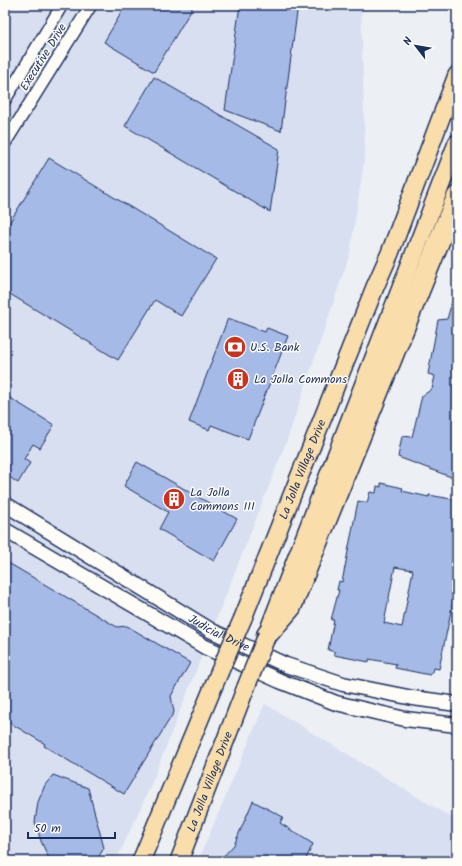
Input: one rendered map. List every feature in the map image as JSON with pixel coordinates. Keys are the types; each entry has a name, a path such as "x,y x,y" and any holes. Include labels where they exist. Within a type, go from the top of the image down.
{"highway":[{"path":"267,636 292,607 457,197"}],"main road":[{"name":"La Jolla Village Drive","path":"141,861 243,618 375,287 390,253 457,75"},
{"name":"La Jolla Village Drive","path":"179,861 457,143"}],"street":[{"name":"Executive Drive","path":"5,100 62,5"},
{"name":"Executive Drive","path":"5,143 91,5"},
{"name":"Judicial Drive","path":"5,504 212,631 280,662 343,684 413,698 457,704"},
{"name":"Judicial Drive","path":"5,530 205,647 280,681 336,703 405,719 457,724"}],"shaded area":[{"path":"5,5 361,5 365,155 350,253 287,440 150,787 116,861 5,861"},
{"path":"265,704 457,821 457,861 198,861"}],"building":[{"path":"126,5 194,5 154,72 104,42"},
{"path":"240,5 298,5 281,131 225,110"},
{"path":"154,77 279,149 270,212 125,126"},
{"path":"49,158 216,259 181,316 155,300 118,360 5,291 5,230"},
{"path":"454,295 457,295 457,473 451,477 398,457 402,436 412,437 422,396 432,389 435,376 428,374 438,320 447,319"},
{"name":"La Jolla Commons","path":"228,318 265,332 267,328 288,336 248,439 211,425 209,430 189,422"},
{"path":"5,395 54,425 40,448 33,444 24,459 30,463 18,483 5,474"},
{"name":"La Jolla Commons III","path":"137,462 237,519 214,561 159,529 168,512 124,486"},
{"path":"381,483 403,488 402,491 429,497 429,495 457,500 457,582 439,669 434,668 430,675 395,668 396,664 369,659 369,662 334,655 335,652 328,650 334,620 331,620 339,590 337,590 339,581 342,582 358,501 367,503 370,492 376,493 377,486 381,487","holes":["395,567 413,570 402,627 384,623"]},
{"path":"5,561 117,627 127,626 190,663 171,696 174,712 124,794 44,746 45,744 5,720"},
{"path":"53,775 88,788 104,848 96,861 50,861 41,841 35,822 38,802 45,785"},
{"path":"253,801 283,817 280,823 313,844 305,861 219,861 234,845"}],"place":[{"name":"U.S. Bank","path":"235,347"},
{"name":"La Jolla Commons","path":"238,379"},
{"name":"La Jolla Commons III","path":"174,499"}]}
